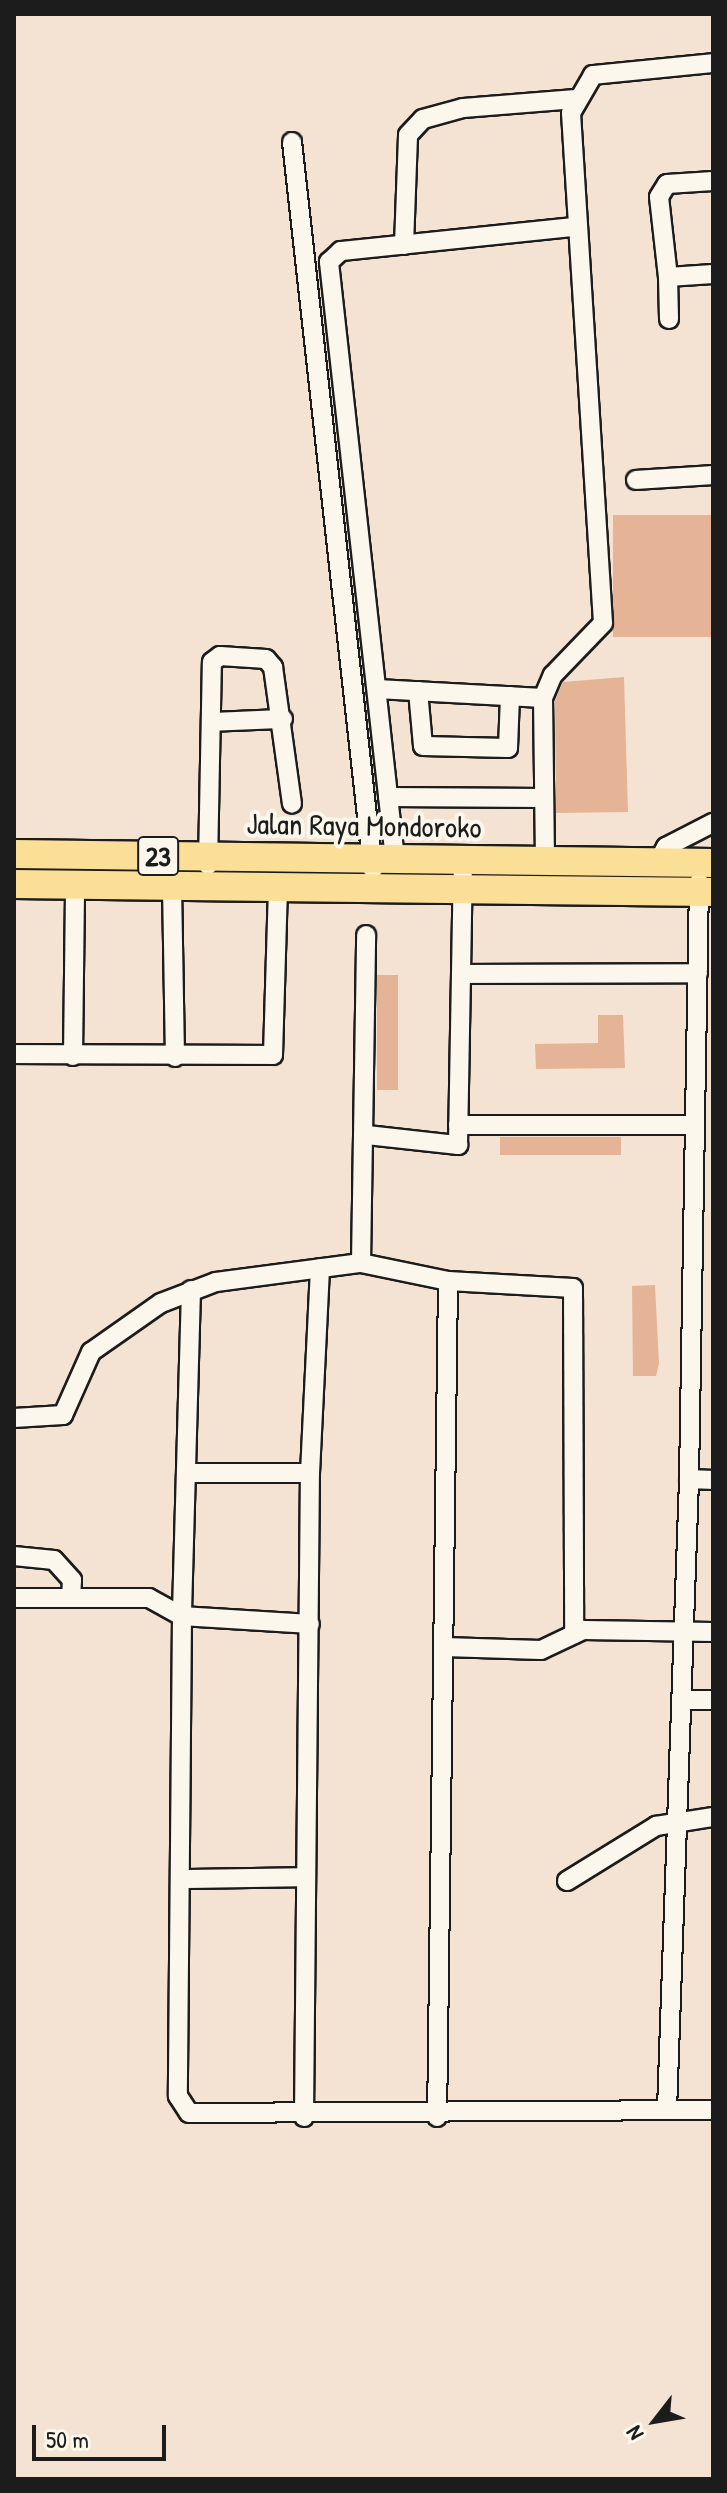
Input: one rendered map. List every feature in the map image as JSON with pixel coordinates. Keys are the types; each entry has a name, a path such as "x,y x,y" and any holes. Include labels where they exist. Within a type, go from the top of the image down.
{"highway":[{"name":"Jalan Raya Mondoroko","path":"14,854 707,862"},
{"path":"290,888 301,858"},
{"name":"Jalan Raya Mondoroko","path":"14,884 706,892"}],"street":[{"path":"545,861 543,698 561,665 603,623 568,131 576,99 593,75 611,69 713,63"},
{"path":"404,245 408,135 423,119 463,108 576,99"},
{"path":"292,142 384,859"},
{"path":"669,319 659,192 667,184 713,181"},
{"path":"374,889 384,859 388,797 329,262 341,251 575,227"},
{"path":"668,277 713,274"},
{"path":"636,480 713,475"},
{"path":"207,887 212,662 220,656 266,659 278,678 292,804"},
{"path":"377,689 543,698"},
{"path":"418,691 423,746 508,748 510,696"},
{"path":"211,722 283,719"},
{"path":"388,797 543,798"},
{"path":"654,892 655,862 673,842 713,823"},
{"path":"367,1144 450,1149 458,1145 463,860"},
{"path":"667,2110 689,1479 690,1241 707,862"},
{"path":"73,1056 75,885"},
{"path":"172,886 175,1057"},
{"path":"14,1054 270,1057 277,1049 290,888"},
{"path":"361,1263 367,1144 366,935"},
{"path":"463,974 703,962"},
{"path":"458,1125 694,1125"},
{"path":"14,1418 67,1412 72,1382 91,1352 191,1290 361,1263 448,1281 573,1288 574,1634"},
{"path":"304,2117 310,1473 320,1268"},
{"path":"437,2117 448,1281"},
{"path":"191,1290 182,1616 182,2106 201,2118 437,2117 713,2110"},
{"path":"186,1473 310,1473"},
{"path":"689,1479 713,1480"},
{"path":"14,1556 54,1560 72,1580 71,1598"},
{"path":"14,1598 149,1598 182,1616 310,1624"},
{"path":"444,1647 541,1650 574,1634 713,1632"},
{"path":"682,1700 713,1700"},
{"path":"567,1881 678,1817 713,1817"},
{"path":"181,1879 306,1877"}],"building":[{"path":"613,515 713,515 713,637 613,637"},
{"path":"624,677 628,812 556,813 555,700 563,682"},
{"path":"377,975 398,975 398,1090 377,1090"},
{"path":"598,1015 623,1015 625,1068 536,1069 535,1044 598,1043"},
{"path":"500,1137 621,1137 621,1155 500,1155"},
{"path":"655,1285 659,1364 656,1376 633,1376 632,1286"}]}
